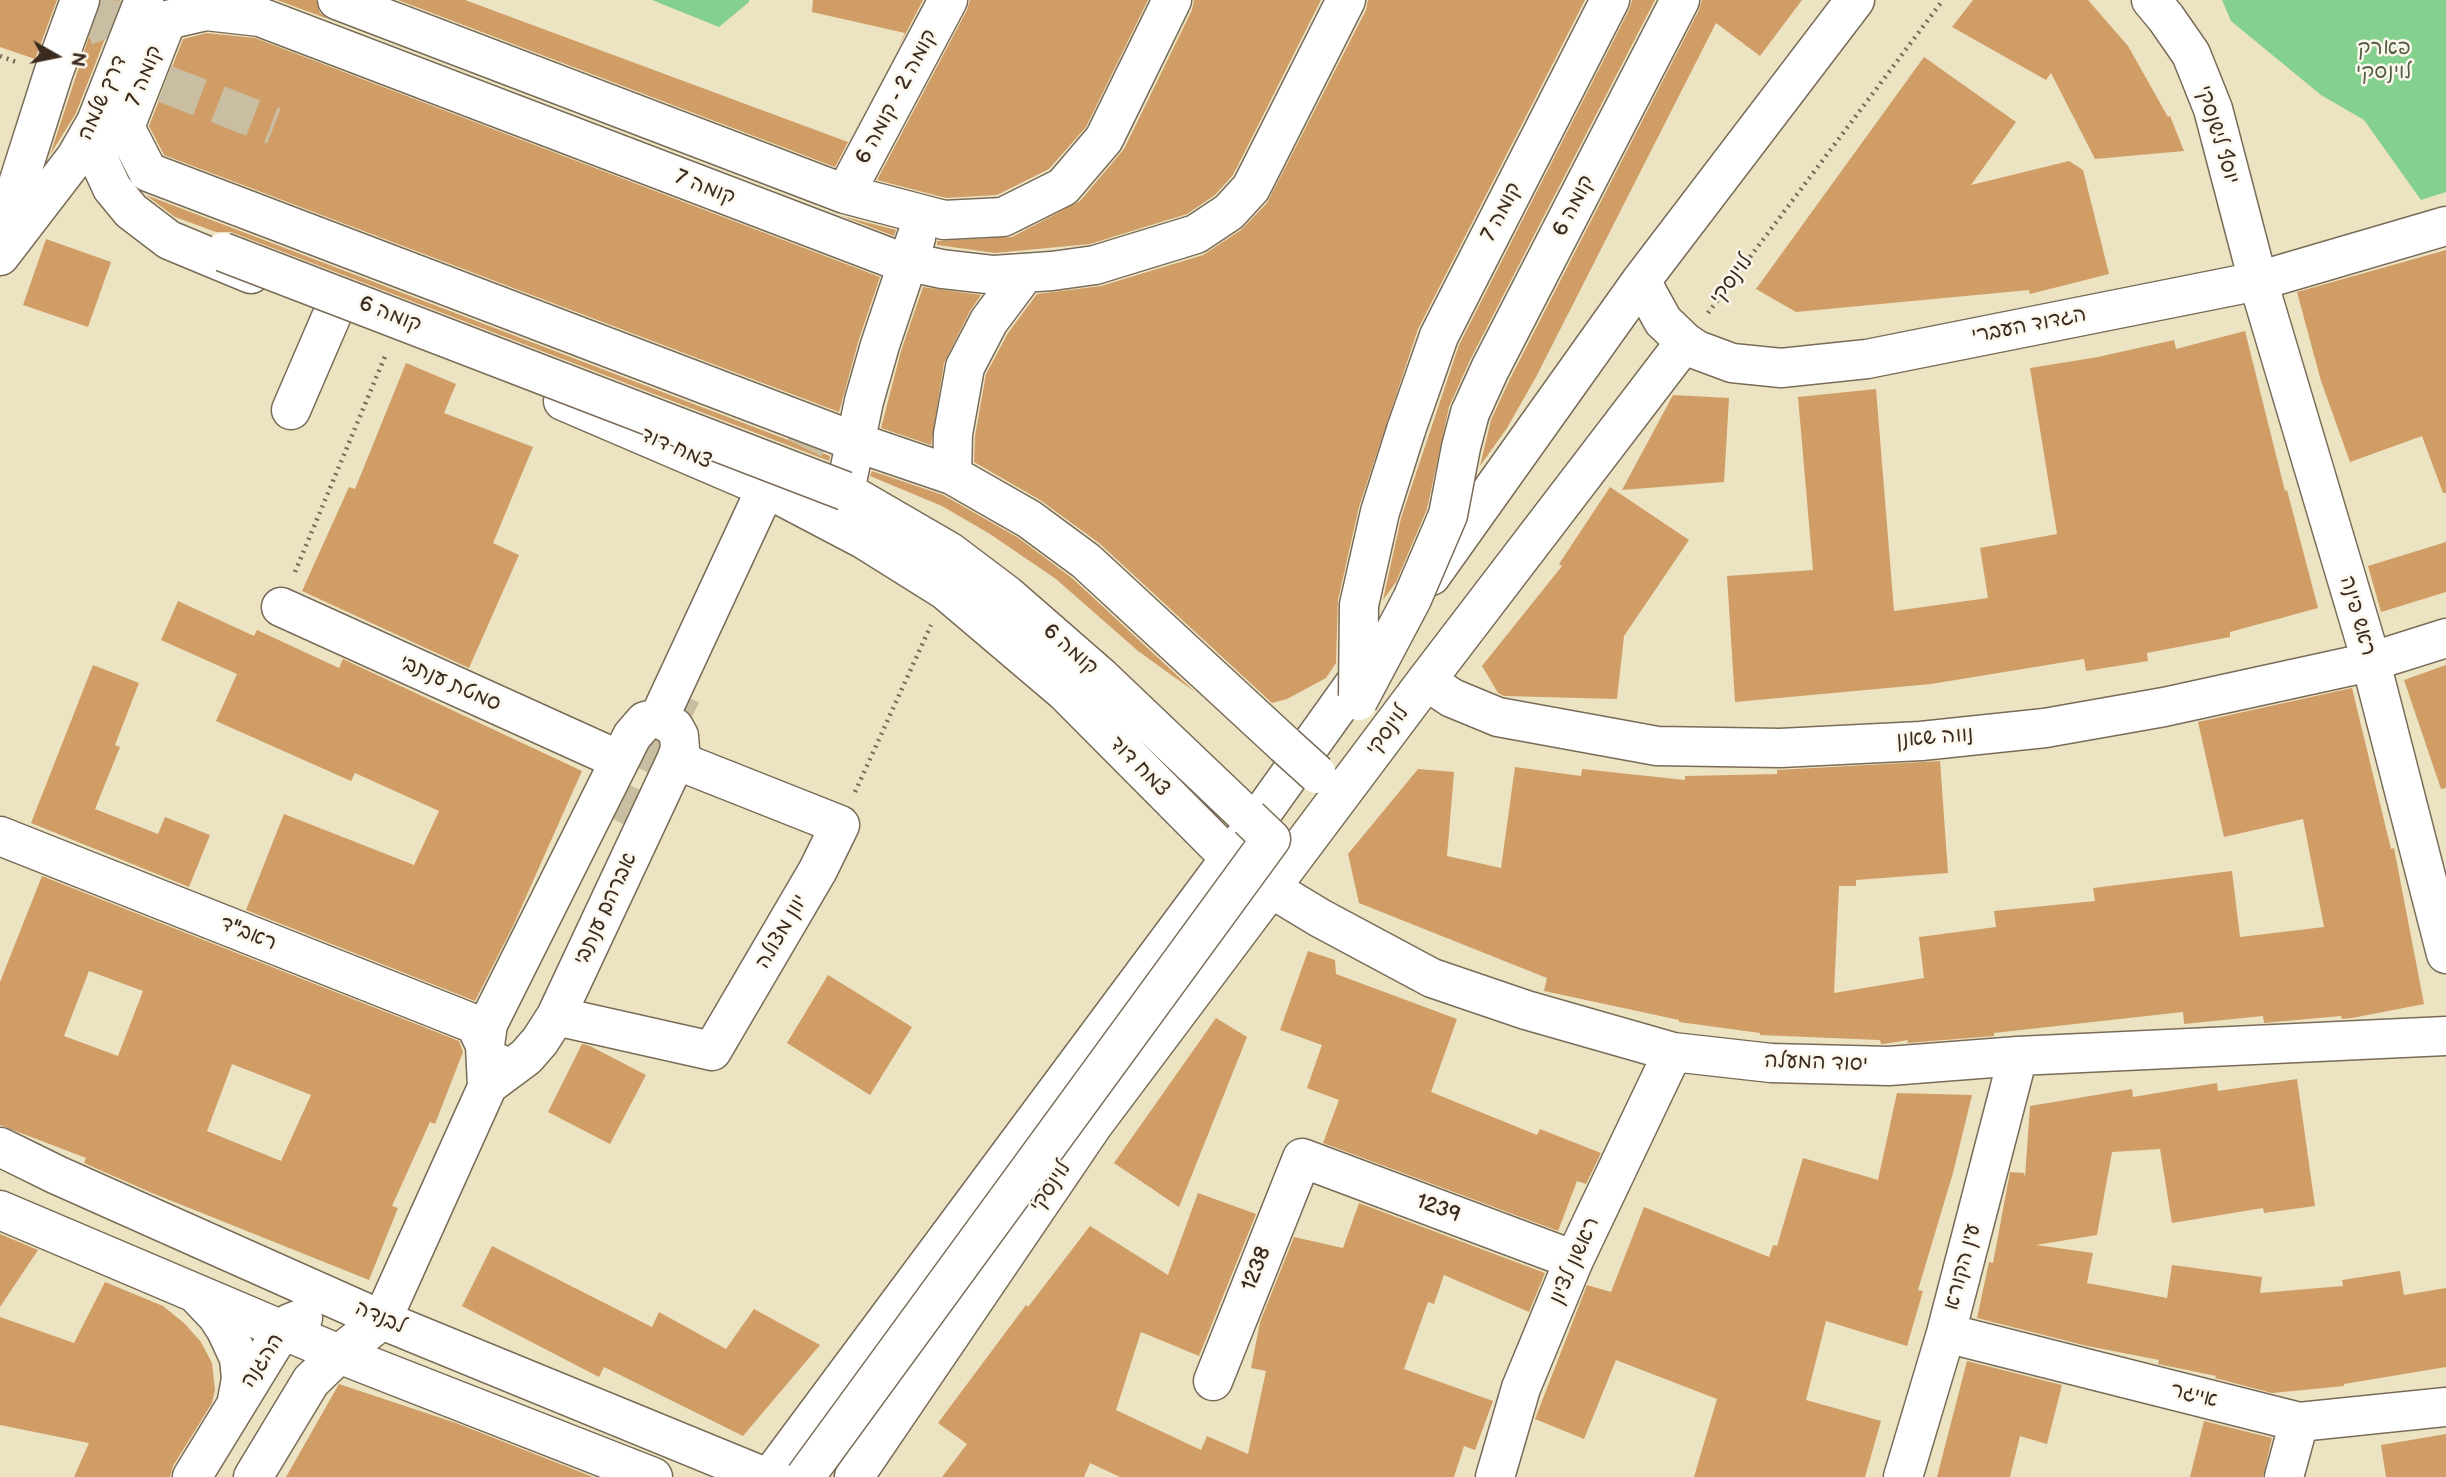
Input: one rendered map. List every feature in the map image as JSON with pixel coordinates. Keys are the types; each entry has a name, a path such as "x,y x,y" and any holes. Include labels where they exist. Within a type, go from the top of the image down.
{"street":[{"path":"0,241 53,74 80,0"},
{"name":"דרך שלמה","path":"0,256 76,158 96,121 144,0"},
{"name":"קומה 6","path":"169,0 154,19 117,123 127,172 143,189 223,252 845,491 950,552 1007,595 1101,677 1271,839"},
{"path":"337,0 845,194 944,220 1003,217 1063,187 1104,139 1172,0"},
{"name":"קומה 2 - קומה 6","path":"845,194 948,0"},
{"name":"קומה 7","path":"1317,774 1086,561 1029,519 952,475 148,172 125,127 167,20 206,11 260,17 891,258 942,269 994,275 1025,273 1095,265 1196,234 1229,212 1251,188 1346,0"},
{"name":"קומה 7","path":"1358,701 1359,605 1380,513 1439,336 1610,0"},
{"name":"קומה 6","path":"805,1477 1317,774 1412,599 1448,514 1470,413 1502,345 1680,0"},
{"path":"767,1477 1230,858 1641,281 1855,0"},
{"name":"יוסף לישנסקי","path":"2151,0 2191,54 2213,109 2258,281"},
{"name":"צמח דוד","path":"96,121 100,162 112,188 131,211 169,240 396,331 766,488 863,539 946,591 1065,692 1230,858"},
{"path":"845,491 864,401 924,214"},
{"name":"הגדוד העברי","path":"1641,281 1663,321 1697,350 1732,363 1781,369 1867,359 2258,281 2446,226"},
{"path":"952,475 953,434 965,367 989,321 1025,273"},
{"name":"ראש פינה","path":"2258,281 2370,662 2446,954"},
{"path":"292,410 335,308"},
{"name":"לוינסקי","path":"854,1477 1093,1125 1426,681 1685,342"},
{"path":"659,718 766,488"},
{"name":"סמטת ענתבי","path":"281,607 619,760"},
{"name":"נווה שאנן","path":"1426,681 1452,698 1498,717 1657,746 1780,748 1921,741 2045,728 2164,707 2370,662 2446,638"},
{"name":"אברהם ענתבי","path":"382,1320 487,1086 485,1045 488,1024 632,736 645,721 659,718 674,727 679,736 680,748 676,760 556,1016 526,1057 487,1086"},
{"path":"676,760 840,825"},
{"path":"487,1086 619,822"},
{"name":"יוון מצולה","path":"556,1016 712,1051 818,870 840,825"},
{"name":"ראב\"ד","path":"0,836 472,1023 485,1045"},
{"name":"יסוד המעלה","path":"1230,858 1320,918 1432,978 1526,1010 1673,1052 1771,1063 1889,1066 2018,1056 2446,1036"},
{"name":"ראשון לציון","path":"1495,1477 1521,1388 1574,1260 1673,1052"},
{"name":"עין הקורא","path":"1903,1477 1946,1333 2018,1056"},
{"name":"לבנדה","path":"0,1147 382,1320 767,1477"},
{"name":"1239","path":"1302,1158 1574,1260"},
{"name":"1238","path":"1213,1381 1302,1158"},
{"path":"0,1210 339,1354 653,1477"},
{"path":"193,1293 217,1315 239,1358 241,1379 237,1400"},
{"name":"ההגנה","path":"192,1477 237,1400 282,1330 290,1323 310,1317 332,1315 382,1320"},
{"path":"253,1477 311,1381 339,1354 382,1320"},
{"name":"אייגר","path":"1946,1333 2299,1422 2446,1408"},
{"path":"2284,1477 2299,1422"}],"path":[{"name":"לוינסקי","path":"1685,342 1943,0"},
{"path":"281,607 396,331"},
{"path":"840,825 946,591"}],"green space":[{"path":"652,0 749,0 749,2 719,27"},
{"name":"פארק לוינסקי","path":"2222,0 2446,0 2446,192 2421,200 2364,120 2321,95 2231,21"}],"building":[{"path":"0,0 57,0 35,59 0,47"},
{"path":"101,0 120,0 76,113 50,155"},
{"path":"277,0 316,0 320,13 328,19"},
{"path":"398,0 465,0 848,142 835,167"},
{"path":"813,0 923,0 897,50 905,33 812,12"},
{"path":"970,0 1148,0 1086,127 1049,169 997,195 946,198 877,180 967,10"},
{"path":"1194,0 1321,0 1233,175 1215,195 1187,214 1090,244 995,253 937,245 937,241 1012,237 1080,201 1124,149 1192,10"},
{"path":"1368,0 1585,0 1418,329 1359,507 1338,600 1336,663 1326,678 1287,699 1272,703 1099,543 1040,500 974,462 975,436 986,374 1008,333 1037,294 1101,286 1203,255 1241,230 1267,203 1366,10"},
{"path":"1632,0 1655,0 1470,360 1449,407 1427,509 1396,582 1383,600 1401,518 1459,345"},
{"path":"1702,0 1802,0 1760,56 1716,23 1536,377 1507,428 1480,466 1491,420 1510,379"},
{"path":"1973,0 2088,0 2128,46 2168,117 2170,116 2184,151 2095,159 2051,73 2046,80 1952,27"},
{"path":"207,33 255,38 880,277 839,412 164,155 149,126 183,39"},
{"path":"1924,57 2016,122 1971,185 2069,161 2083,170 2109,274 2030,294 2029,290 1796,312 1756,289"},
{"path":"146,195 830,456 829,461 231,232 216,232 175,217"},
{"path":"842,216 896,230 894,236"},
{"path":"46,239 111,262 88,327 23,305"},
{"path":"2446,250 2446,493 2443,493 2422,436 2350,462 2321,381 2297,292"},
{"path":"923,287 981,295 944,363 931,445 881,428 901,351"},
{"path":"2245,331 2318,608 2230,632 2230,637 2147,653 2148,661 2086,671 2084,659 1931,684 1735,702 1727,576 1813,570 1798,397 1876,389 1894,611 1988,598 1980,548 2057,534 2030,368 2098,357 2174,340 2176,349"},
{"path":"406,363 456,384 444,413 533,447 493,543 519,555 469,668 302,591 349,487 355,489"},
{"path":"1673,395 1729,398 1724,482 1622,490"},
{"path":"872,471 943,495 1017,537 1072,578 1195,692 1138,651 1056,579 990,534 942,506 870,476"},
{"path":"1610,487 1689,540 1624,636 1617,699 1504,696 1498,693 1482,666 1562,566 1559,564"},
{"path":"2446,542 2446,592 2381,612 2368,566"},
{"path":"178,601 254,636 257,630 339,668 343,659 582,771 513,926 475,1001 246,910 284,814 414,865 439,811 355,773 351,781 216,721 237,674 161,640"},
{"path":"93,665 139,683 115,745 120,747 95,809 158,834 165,817 210,835 189,887 31,823"},
{"path":"2446,665 2446,788 2441,789 2404,680"},
{"path":"2352,688 2391,849 2394,848 2424,1004 2352,1018 2342,1019 2341,1016 2264,1023 2263,1016 2184,1024 2183,1012 1994,1033 1994,1036 1907,1043 1908,1040 1884,1044 1881,1044 1880,1040 1760,1035 1679,1022 1544,991 1547,978 1359,903 1348,854 1418,769 1454,772 1447,856 1501,868 1515,767 1581,776 1582,769 1685,780 1685,776 1777,774 1777,770 1940,761 1948,873 1856,880 1856,886 1839,886 1834,993 1924,978 1919,937 1996,927 1994,911 2095,901 2093,888 2232,871 2240,937 2324,927 2303,819 2224,837 2198,722"},
{"path":"42,876 459,1041 463,1052 435,1124 430,1122 392,1206 398,1208 369,1280 152,1193 84,1163 86,1158 0,1125 0,982","holes":["89,971 143,991 118,1056 64,1036","232,1064 311,1095 281,1161 207,1131"]},
{"path":"1308,951 1335,960 1336,974 1457,1019 1431,1092 1537,1135 1540,1129 1601,1153 1586,1184 1577,1181 1558,1231 1323,1143 1339,1100 1307,1088 1322,1045 1280,1030"},
{"path":"828,975 912,1027 870,1095 787,1043"},
{"path":"1216,1018 1247,1037 1179,1207 1114,1163"},
{"path":"582,1044 646,1075 610,1144 548,1112"},
{"path":"2297,1079 2315,1206 2264,1213 2263,1208 2172,1223 2160,1149 2112,1152 2097,1235 2036,1245 2093,1253 2087,1283 2167,1298 2172,1265 2262,1277 2260,1293 2343,1286 2342,1280 2400,1271 2404,1295 2446,1288 2446,1367 2344,1386 2272,1393 2215,1378 2216,1376 2158,1364 2159,1360 2087,1346 1977,1318 1989,1262 1993,1263 2010,1172 2024,1173 2025,1177 2030,1106 2132,1089 2133,1097 2217,1083 2218,1091"},
{"path":"1897,1093 1972,1095 1953,1173 1918,1290 1923,1291 1907,1346 1826,1321 1806,1400 1881,1421 1865,1477 1694,1477 1717,1399 1616,1360 1584,1439 1535,1419 1587,1285 1611,1292 1644,1207 1769,1257 1773,1245 1777,1246 1803,1158 1878,1180"},
{"path":"1198,1193 1256,1214 1199,1356 1141,1332 1116,1410 1201,1450 1207,1436 1248,1454 1266,1371 1251,1368 1260,1322 1294,1237 1343,1248 1359,1203 1545,1273 1529,1312 1444,1275 1434,1304 1428,1302 1404,1369 1493,1401 1475,1450 1464,1446 1454,1477 1120,1477 1090,1463 1084,1477 942,1477 967,1444 938,1423 1026,1305 1028,1307 1090,1226 1168,1275"},
{"path":"0,1234 38,1250 0,1307"},
{"path":"492,1246 652,1327 659,1312 726,1349 754,1309 820,1345 743,1436 604,1367 599,1377 462,1306"},
{"path":"105,1282 163,1306 184,1323 201,1342 212,1363 215,1390 212,1403 173,1466 170,1477 74,1477 89,1443 0,1425 0,1317 74,1343"},
{"path":"1967,1361 2062,1385 2047,1444 2020,1436 2010,1477 1937,1477"},
{"path":"339,1384 456,1423 593,1477 286,1477"},
{"path":"2204,1421 2272,1438 2263,1477 2190,1477"},
{"path":"2446,1434 2446,1477 2386,1477 2381,1445"}],"tunnel":[{"path":"109,0 107,30 118,59 152,79 274,126"},
{"path":"779,499 825,407"},
{"path":"619,822 682,694"}]}
